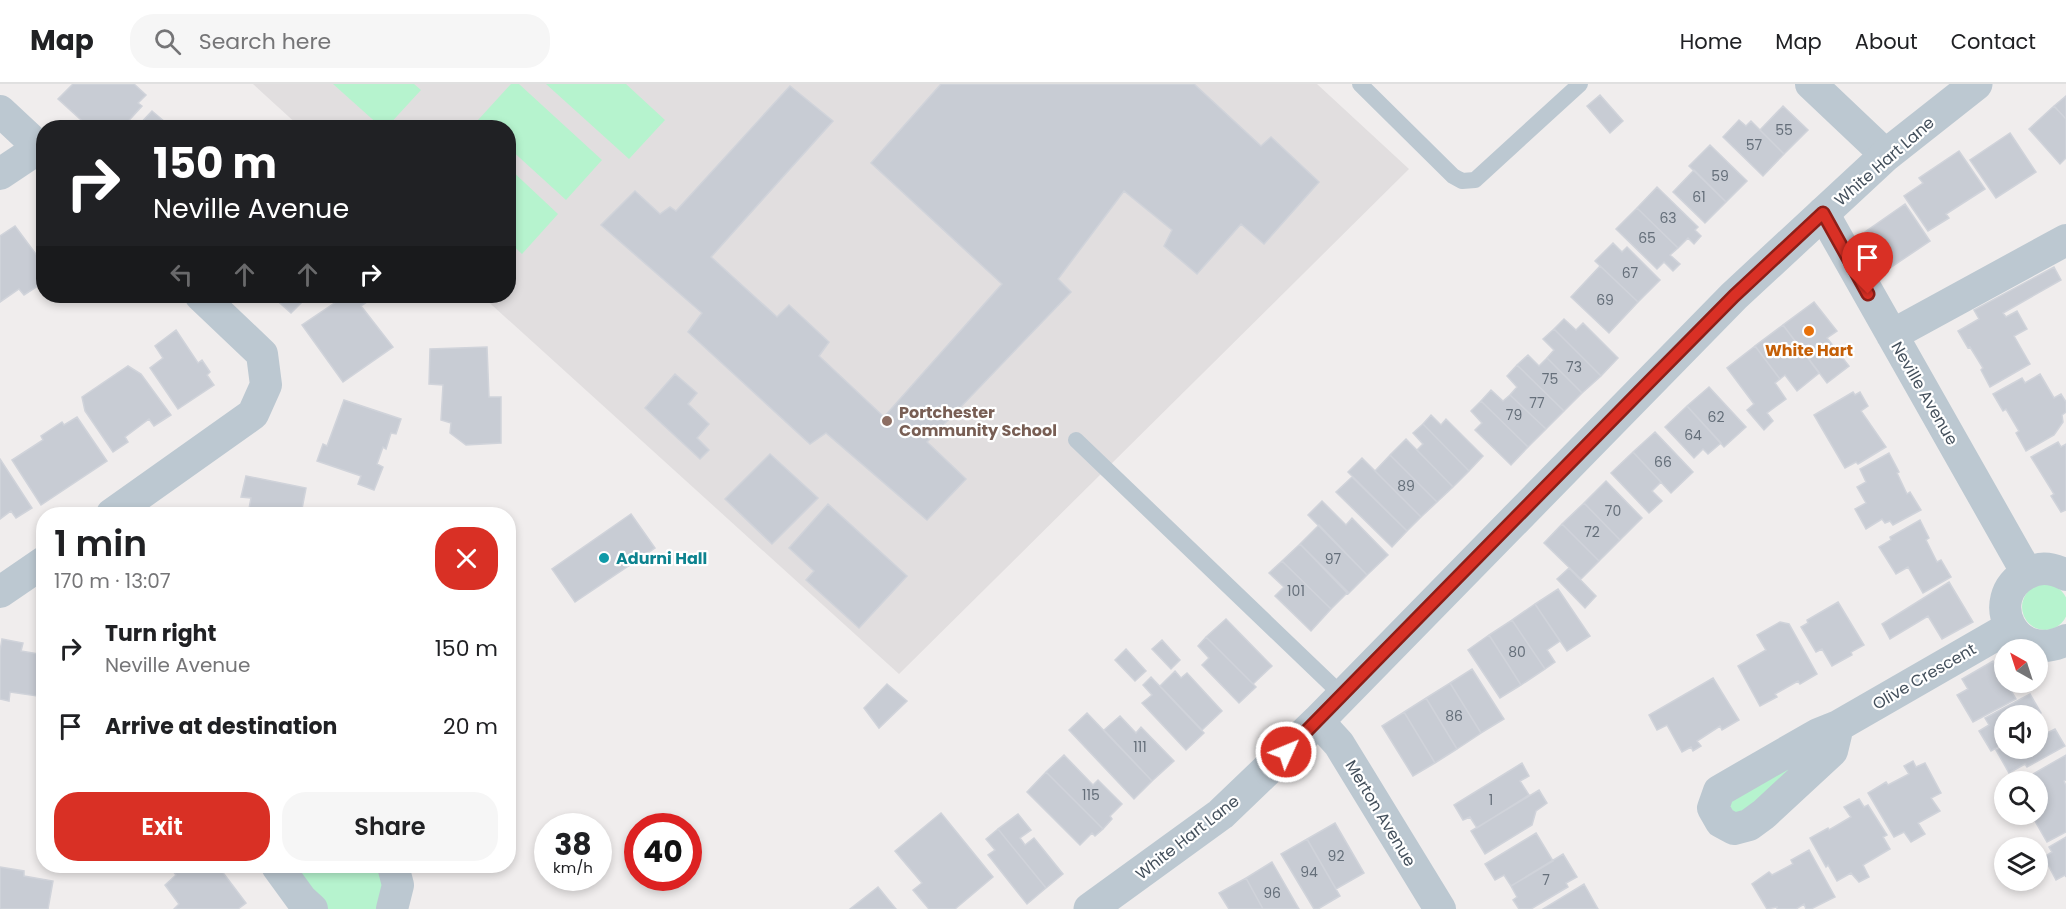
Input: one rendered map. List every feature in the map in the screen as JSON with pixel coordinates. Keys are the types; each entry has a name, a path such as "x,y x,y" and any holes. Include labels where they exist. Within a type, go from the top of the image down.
{"street":[{"path":"1811,84 1887,155"},
{"name":"White Hart Lane","path":"1090,909 1221,814 1318,721 1734,296 1887,155 1976,84"},
{"path":"0,111 36,145"},
{"path":"0,174 36,153"},
{"name":"Neville Avenue","path":"1823,213 2027,573"},
{"path":"1892,335 2063,249"},
{"path":"148,504 253,414 266,385 262,354 208,303"},
{"path":"0,592 36,567"},
{"path":"2066,575 2042,568 2019,577 2011,586 2006,597 2005,610 2015,635 2026,643 2039,647 2053,646 2066,641"},
{"name":"Olive Crescent","path":"1838,726 2010,627"},
{"name":"Merton Avenue","path":"1318,721 1339,744 1440,909"},
{"path":"282,873 301,899 312,909"},
{"path":"392,909 398,885 395,873"}],"lane":[{"path":"1360,84 1453,176 1462,181 1475,180 1580,84"},
{"path":"1076,440 1342,695"}],"shaded area":[{"name":"Portchester Community School","path":"253,84 1317,84 1409,169 899,674 490,303 516,303 516,120 292,120"}],"green space":[{"path":"333,84 414,84 421,90 393,120 373,120"},
{"path":"511,84 519,84 602,160 566,200 516,154 516,120 478,120"},
{"path":"546,84 626,84 665,120 629,159"},
{"path":"516,175 558,214 522,254 516,248"},
{"path":"2045,584 2054,586 2066,598 2066,616 2054,628 2045,630 2036,628 2024,616 2022,607 2024,598 2036,586"},
{"path":"1824,738 1737,820 1726,798"},
{"path":"298,873 382,873 385,885 379,909 327,909"}],"building":[{"path":"73,84 134,84 146,95 138,103 142,106 129,120 81,120 58,99"},
{"path":"941,84 1194,84 1261,146 1271,137 1319,182 1264,244 1241,224 1197,274 1164,246 1172,230 1124,191 1058,279 1071,292 927,442 966,479 927,520 826,433 810,444 688,332 702,313 601,225 635,191 660,214 670,207 676,211 790,86 833,121 711,257 777,317 789,305 829,342 819,356 884,417 1002,284 871,163"},
{"path":"1600,95 1623,121 1610,133 1587,106"},
{"path":"2066,96 2066,119 2054,106"},
{"path":"1783,106 1808,130 1784,154 1760,130"},
{"path":"2054,106 2066,119 2066,158 2060,164 2029,129"},
{"path":"152,111 163,120 144,120"},
{"path":"1739,120 1746,126 1751,121 1784,154 1763,176 1723,137"},
{"path":"2010,133 2036,172 1996,198 1970,160"},
{"path":"1710,145 1747,181 1726,202 1689,166"},
{"path":"1959,151 1985,189 1946,214 1949,218 1928,231 1904,196 1923,183 1919,178"},
{"path":"1694,170 1726,202 1705,223 1673,192"},
{"path":"1657,187 1698,227 1695,230 1701,236 1694,244 1688,238 1678,248 1637,208"},
{"path":"1905,204 1930,241 1890,268 1865,232"},
{"path":"1637,208 1678,248 1670,255 1680,264 1673,271 1664,262 1657,269 1616,229"},
{"path":"15,226 36,254 36,287 24,295 19,289 0,302 0,236"},
{"path":"1613,243 1622,252 1627,247 1660,280 1638,302 1595,261"},
{"path":"1600,266 1638,302 1609,333 1571,297"},
{"path":"2054,267 2061,280 2003,313 2006,317 2017,311 2027,329 2014,336 2030,364 1990,387 1981,370 1983,368 1958,331 1979,319 1974,310"},
{"path":"1814,302 1837,331 1827,338 1849,366 1827,383 1783,325"},
{"path":"280,303 301,303 291,313"},
{"path":"335,303 366,303 361,306 393,347 343,382 302,325"},
{"path":"1564,319 1576,330 1583,323 1618,358 1601,376 1554,329"},
{"path":"1783,325 1819,373 1797,391 1785,375 1780,379 1755,346"},
{"path":"1554,329 1601,376 1582,393 1547,358 1554,350 1543,339"},
{"path":"176,330 198,363 202,360 210,372 207,375 214,385 178,409 150,368 163,358 155,346"},
{"path":"1755,346 1780,379 1775,383 1786,399 1767,413 1773,421 1764,430 1747,410 1754,404 1727,368"},
{"path":"487,347 489,397 501,397 501,443 466,445 450,433 451,423 441,420 443,385 429,384 430,349"},
{"path":"1528,355 1539,366 1547,358 1582,393 1564,411 1517,365"},
{"path":"1517,365 1564,411 1546,429 1510,395 1517,387 1507,376"},
{"path":"128,366 141,374 171,415 154,426 149,419 125,437 128,442 113,452 85,411 82,397"},
{"path":"675,374 697,393 688,404 709,424 697,438 709,450 700,459 645,408"},
{"path":"2040,374 2054,398 2061,394 2066,402 2066,412 2062,415 2063,422 2054,435 2026,451 2016,433 2019,431 2006,409 2003,411 1993,394 2022,378 2025,383"},
{"path":"1709,387 1746,427 1724,447 1687,406"},
{"path":"1491,390 1503,401 1510,395 1546,429 1528,447 1481,401"},
{"path":"1853,392 1855,395 1860,392 1868,406 1861,411 1886,447 1858,464 1856,462 1845,468 1814,415"},
{"path":"344,400 401,419 396,434 391,433 386,449 383,447 377,464 383,467 374,490 358,484 361,476 317,461 323,444 327,446"},
{"path":"1481,401 1528,447 1511,465 1475,430 1482,423 1471,411"},
{"path":"1687,406 1721,443 1708,454 1703,449 1694,458 1665,427"},
{"path":"1431,415 1441,425 1446,419 1483,456 1469,471 1423,424"},
{"path":"77,417 107,461 41,505 12,460 43,440 41,436 62,422 64,425"},
{"path":"1423,424 1469,471 1453,487 1417,450 1423,444 1413,433"},
{"path":"1655,432 1693,472 1671,493 1633,452"},
{"path":"1406,439 1453,487 1437,502 1390,455"},
{"path":"2058,442 2061,447 2066,444 2066,510 2061,512 2051,496 2054,494 2031,457"},
{"path":"1633,452 1661,482 1652,491 1662,501 1649,513 1611,473"},
{"path":"1889,453 1907,494 1910,492 1921,510 1893,525 1890,521 1885,523 1882,519 1866,529 1855,509 1866,503 1857,487 1866,482 1860,469"},
{"path":"770,454 818,498 772,544 725,499"},
{"path":"1390,455 1437,502 1421,517 1375,471"},
{"path":"1362,458 1421,517 1407,531 1348,472"},
{"path":"0,459 32,508 16,518 11,511 0,519"},
{"path":"246,476 306,488 302,507 249,507 251,498 241,497"},
{"path":"1352,477 1407,531 1392,547 1336,492"},
{"path":"1606,481 1642,518 1620,540 1584,503"},
{"path":"1322,501 1346,525 1352,518 1388,555 1367,575 1308,515"},
{"path":"1584,503 1620,540 1599,561 1562,524"},
{"path":"828,504 907,576 859,628 806,580 814,571 789,548"},
{"name":"Adurni Hall","path":"631,514 655,548 575,602 552,569"},
{"path":"1920,520 1929,538 1926,540 1937,562 1941,560 1951,577 1923,593 1908,567 1896,574 1879,547 1891,540 1890,537"},
{"path":"1562,524 1599,561 1581,579 1544,543"},
{"path":"1319,525 1367,575 1348,594 1300,544"},
{"path":"1300,544 1348,592 1331,609 1282,561"},
{"path":"1282,561 1331,609 1311,631 1275,596 1284,587 1269,573"},
{"path":"1569,568 1596,596 1585,608 1557,579"},
{"path":"1949,582 1973,622 1942,639 1928,616 1890,639 1882,624"},
{"path":"1558,589 1590,636 1567,651 1535,604"},
{"path":"1838,602 1864,645 1832,666 1822,649 1816,652 1801,627 1808,623 1807,620"},
{"path":"1535,604 1560,641 1547,650 1555,662 1545,669 1512,620"},
{"path":"1226,619 1272,666 1253,684 1206,637"},
{"path":"1512,620 1545,669 1521,685 1489,635"},
{"path":"1780,622 1789,624 1817,674 1800,684 1798,681 1775,694 1777,697 1760,706 1738,666 1766,650 1757,635"},
{"path":"1489,635 1521,685 1500,698 1468,650"},
{"path":"1206,637 1256,687 1239,703 1202,665 1209,658 1198,646"},
{"path":"2,639 23,643 21,651 36,654 36,696 10,692 9,701 0,699"},
{"path":"1162,640 1180,660 1171,669 1152,649"},
{"path":"1126,649 1146,671 1135,681 1115,660"},
{"path":"1993,661 1994,693 2012,693 2016,699 2005,705 1994,705 1994,711 1973,722 1957,695 1968,689 1962,679"},
{"path":"1472,669 1504,719 1481,733 1450,683"},
{"path":"1175,671 1181,678 1187,673 1222,711 1202,730 1160,686"},
{"path":"1151,677 1204,733 1186,750 1142,703 1152,695 1143,685"},
{"path":"1713,678 1739,720 1722,730 1720,726 1697,741 1701,746 1693,751 1691,747 1682,752 1667,725 1657,730 1649,715"},
{"path":"1450,683 1481,733 1457,749 1426,698"},
{"path":"887,684 907,701 879,728 864,708"},
{"path":"2030,694 2036,705 2009,705"},
{"path":"1426,698 1457,749 1435,763 1404,712"},
{"path":"1404,712 1435,763 1413,776 1382,726"},
{"path":"1087,713 1152,781 1134,799 1069,730"},
{"path":"1994,713 1994,749 1991,751 1979,731 1989,725 1985,718"},
{"path":"1120,716 1136,733 1141,727 1174,761 1152,781 1104,730"},
{"path":"2055,729 2065,746 2048,755 2048,732"},
{"path":"1064,755 1093,785 1098,780 1122,804 1110,816 1112,819 1103,829 1046,772"},
{"path":"2066,755 2066,780 2064,781 2066,786 2066,832 2048,841 2048,837 2044,837 2037,825 2048,825 2048,771 2038,771"},
{"path":"2001,759 2041,759 2027,767 2025,764 2008,771"},
{"path":"1913,761 1916,767 1925,763 1941,793 1931,798 1940,811 1918,823 1925,834 1911,842 1904,832 1894,837 1868,793 1886,782 1888,785 1909,774 1904,766"},
{"path":"1522,763 1529,776 1520,781 1529,795 1477,828 1470,817 1463,820 1454,805"},
{"path":"1046,772 1103,829 1095,836 1092,833 1080,845 1027,792"},
{"path":"1539,790 1547,803 1536,811 1532,825 1485,854 1471,831"},
{"path":"1859,799 1864,807 1868,805 1887,835 1883,837 1890,849 1863,865 1869,877 1859,882 1851,873 1837,881 1828,865 1826,867 1810,838 1851,817 1844,807"},
{"path":"941,813 993,877 955,909 929,909 913,890 922,883 895,851"},
{"path":"1018,814 1031,830 1020,838 1025,845 1034,838 1063,874 1046,888 998,829"},
{"path":"1335,823 1364,873 1336,889 1307,839"},
{"path":"998,829 1046,888 1027,904 988,855 995,850 986,839"},
{"path":"1536,833 1553,861 1511,886 1504,875 1495,880 1485,864"},
{"path":"2066,837 2066,877 2065,875 2056,880 2048,865 2048,854 2052,852 2049,847"},
{"path":"1307,839 1340,896 1318,909 1314,909 1281,854"},
{"path":"1809,850 1835,897 1811,909 1806,909 1804,904 1796,909 1777,909 1777,907 1767,909 1752,884 1769,872 1772,875 1793,864 1791,860"},
{"path":"1563,854 1577,877 1566,883 1568,887 1531,909 1519,909 1513,900 1517,897 1511,886"},
{"path":"1272,862 1299,909 1263,909 1246,878"},
{"path":"0,867 24,871 24,876 53,881 48,909 0,909"},
{"path":"174,873 223,873 246,903 238,909 174,909 179,904 165,885 176,875"},
{"path":"1246,878 1263,909 1229,909 1219,893"},
{"path":"1584,884 1598,909 1543,909"},
{"path":"878,887 896,909 850,909"}],"place":[{"name":"White Hart","path":"1809,331"},
{"name":"Portchester Community School","path":"887,421"},
{"name":"Adurni Hall","path":"604,558"}],"route":[{"path":"1286,752 1734,296 1823,213 1868,294"}]}
